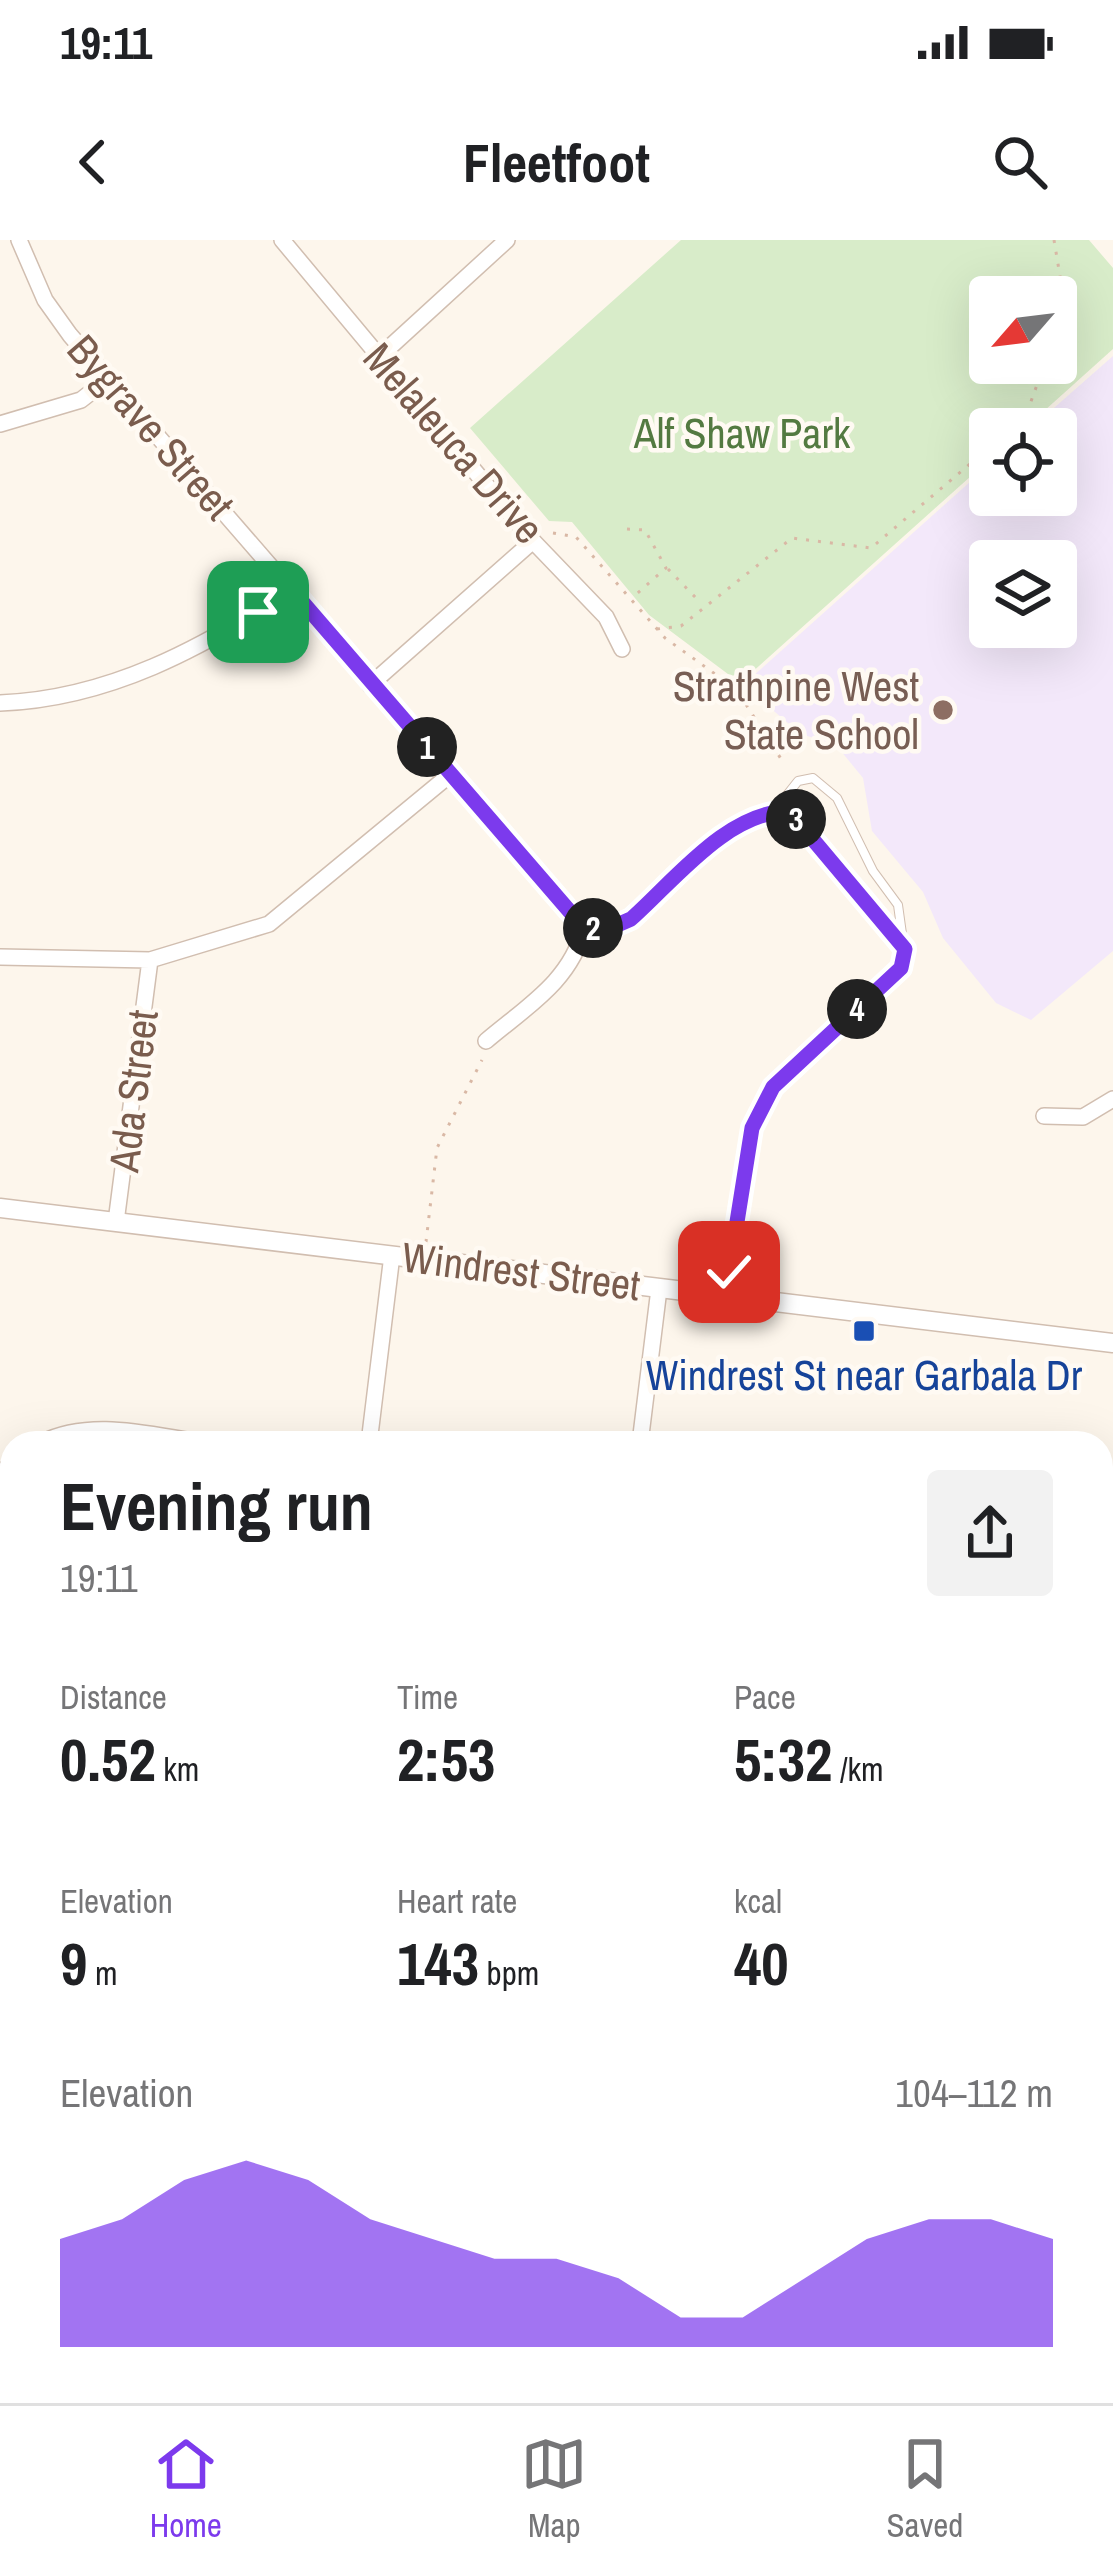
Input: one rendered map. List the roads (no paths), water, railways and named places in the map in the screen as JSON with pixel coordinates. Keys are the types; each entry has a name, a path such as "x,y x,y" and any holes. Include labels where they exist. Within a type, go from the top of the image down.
{"street":[{"name":"Bygrave Street","path":"20,240 45,300 108,379 584,928"},
{"name":"Melaleuca Drive","path":"282,240 533,541 606,616 622,649"},
{"path":"379,357 507,240"},
{"path":"0,424 81,400 108,379"},
{"path":"370,685 533,541"},
{"path":"0,703 55,701 178,659 292,590"},
{"path":"0,957 150,960 269,924 452,773"},
{"path":"487,1041 560,979 584,928 608,929 631,919 742,821 789,811 905,949 901,968 773,1087 752,1128 726,1296"},
{"name":"Ada Street","path":"116,1222 150,960"},
{"path":"1044,1116 1083,1117 1113,1099"},
{"name":"Windrest Street","path":"0,1208 1113,1343"},
{"path":"370,1431 392,1255"},
{"path":"641,1431 658,1289"},
{"path":"73,1431 115,1431"},
{"path":"1113,1816 1113,1870"}],"lane":[{"path":"774,811 798,781 813,778 837,798 873,871 898,905 905,949"}],"place":[{"name":"Strathpine West State School","path":"943,710"},
{"name":"Windrest St near Garbala Dr","path":"864,1331"}],"park label":[{"name":"Alf Shaw Park","path":"742,433"}]}
